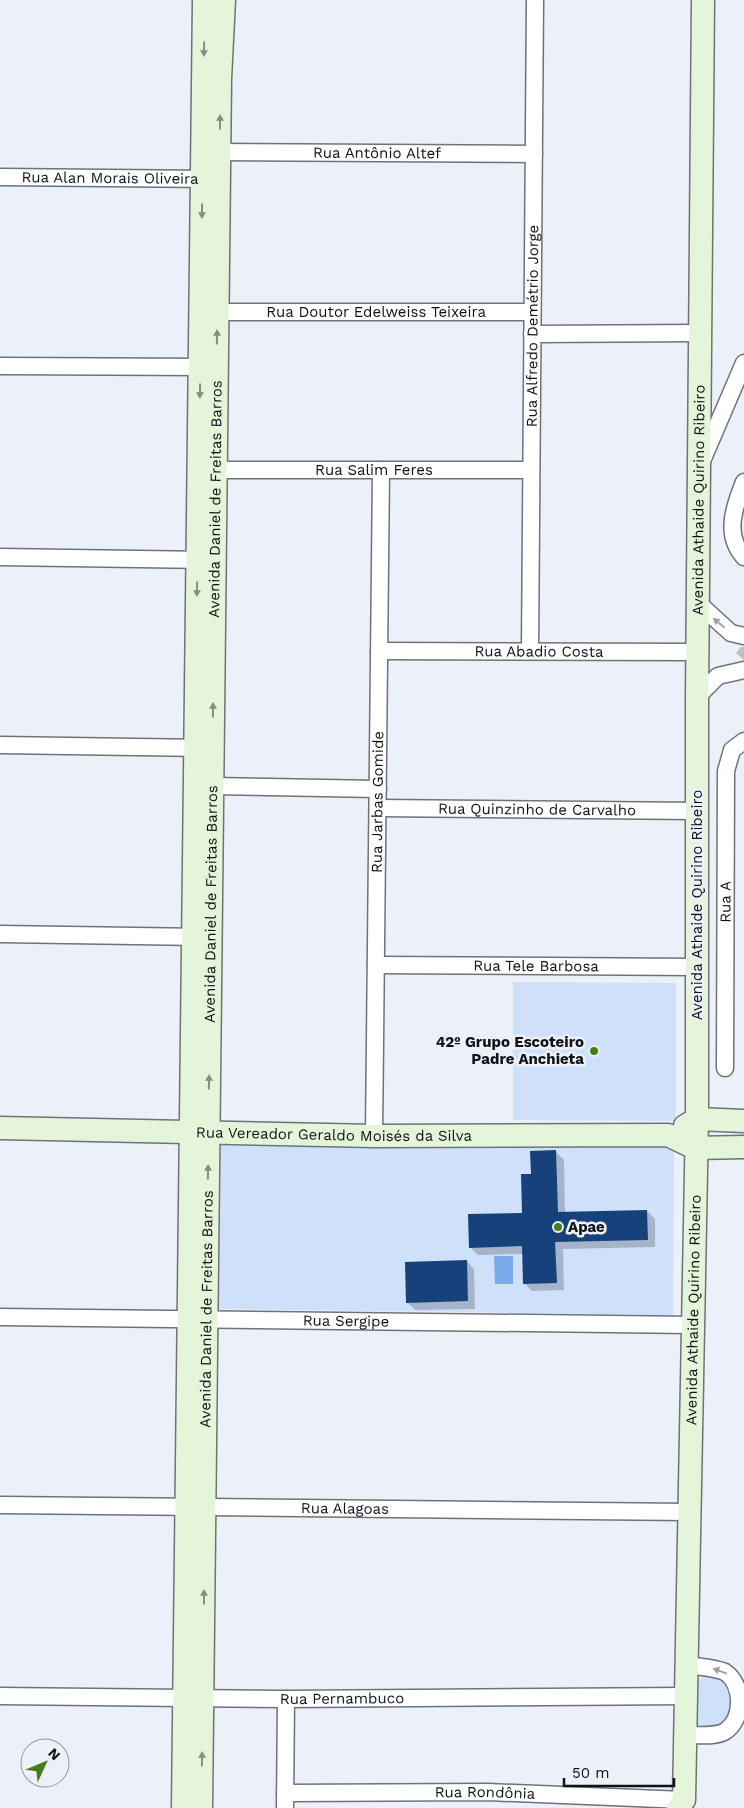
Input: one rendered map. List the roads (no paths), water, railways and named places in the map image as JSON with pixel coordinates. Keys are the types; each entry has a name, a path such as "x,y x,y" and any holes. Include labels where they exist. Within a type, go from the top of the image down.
{"street":[{"name":"Avenida Daniel de Freitas Barros","path":"204,0 218,312 208,367 216,470 206,560"},
{"name":"Avenida Daniel de Freitas Barros","path":"201,1808 194,1698 208,367 211,179 219,152 224,0"},
{"name":"Rua Alfredo Demétrio Jorge","path":"530,651 535,0"},
{"name":"Avenida Athaide Quirino Ribeiro","path":"682,1805 687,1665 697,1119 697,697 703,0"},
{"name":"Rua Antônio Altef","path":"219,152 534,154"},
{"name":"Rua Alan Morais Oliveira","path":"0,177 211,179"},
{"name":"Rua Doutor Edelweiss Teixeira","path":"218,312 532,312"},
{"path":"532,334 700,333"},
{"path":"699,468 744,363"},
{"path":"0,366 208,367"},
{"name":"Rua Salim Feres","path":"216,470 531,470"},
{"name":"Rua Jarbas Gomide","path":"374,1136 381,470"},
{"path":"740,552 732,527 732,513 744,482"},
{"path":"0,557 206,560"},
{"path":"698,603 731,633 744,636"},
{"name":"Rua Abadio Costa","path":"379,651 698,652"},
{"path":"697,697 718,676 744,670"},
{"name":"Rua A","path":"725,1068 726,771 732,750 743,741"},
{"path":"0,745 204,748"},
{"name":"Avenida Daniel de Freitas Barros","path":"202,937 212,786 204,748"},
{"path":"212,786 378,789"},
{"name":"Rua Quinzinho de Carvalho","path":"378,808 697,811"},
{"path":"0,934 202,937"},
{"name":"Rua Tele Barbosa","path":"376,965 697,967"},
{"path":"695,1148 739,1147 739,1121 697,1119"},
{"name":"Rua Vereador Geraldo Moisés da Silva","path":"668,1135 697,1119"},
{"name":"Rua Vereador Geraldo Moisés da Silva","path":"0,1128 374,1136 668,1135 695,1148"},
{"name":"Rua Sergipe","path":"0,1317 693,1325"},
{"name":"Rua Alagoas","path":"0,1505 689,1512"},
{"path":"685,1735 722,1733 739,1720 743,1709 743,1692 734,1679 726,1672 687,1665"},
{"name":"Rua Pernambuco","path":"0,1696 286,1699 686,1696"},
{"name":"Avenida Daniel de Freitas Barros","path":"183,1808 194,1698"},
{"path":"285,1801 286,1699"},
{"name":"Rua Rondônia","path":"285,1801 488,1792 682,1805"}],"water":[{"path":"494,1256 513,1256 513,1284 495,1284"}],"place":[{"name":"42º Grupo Escoteiro Padre Anchieta","path":"594,1051"},
{"name":"Apae","path":"558,1227"}]}
